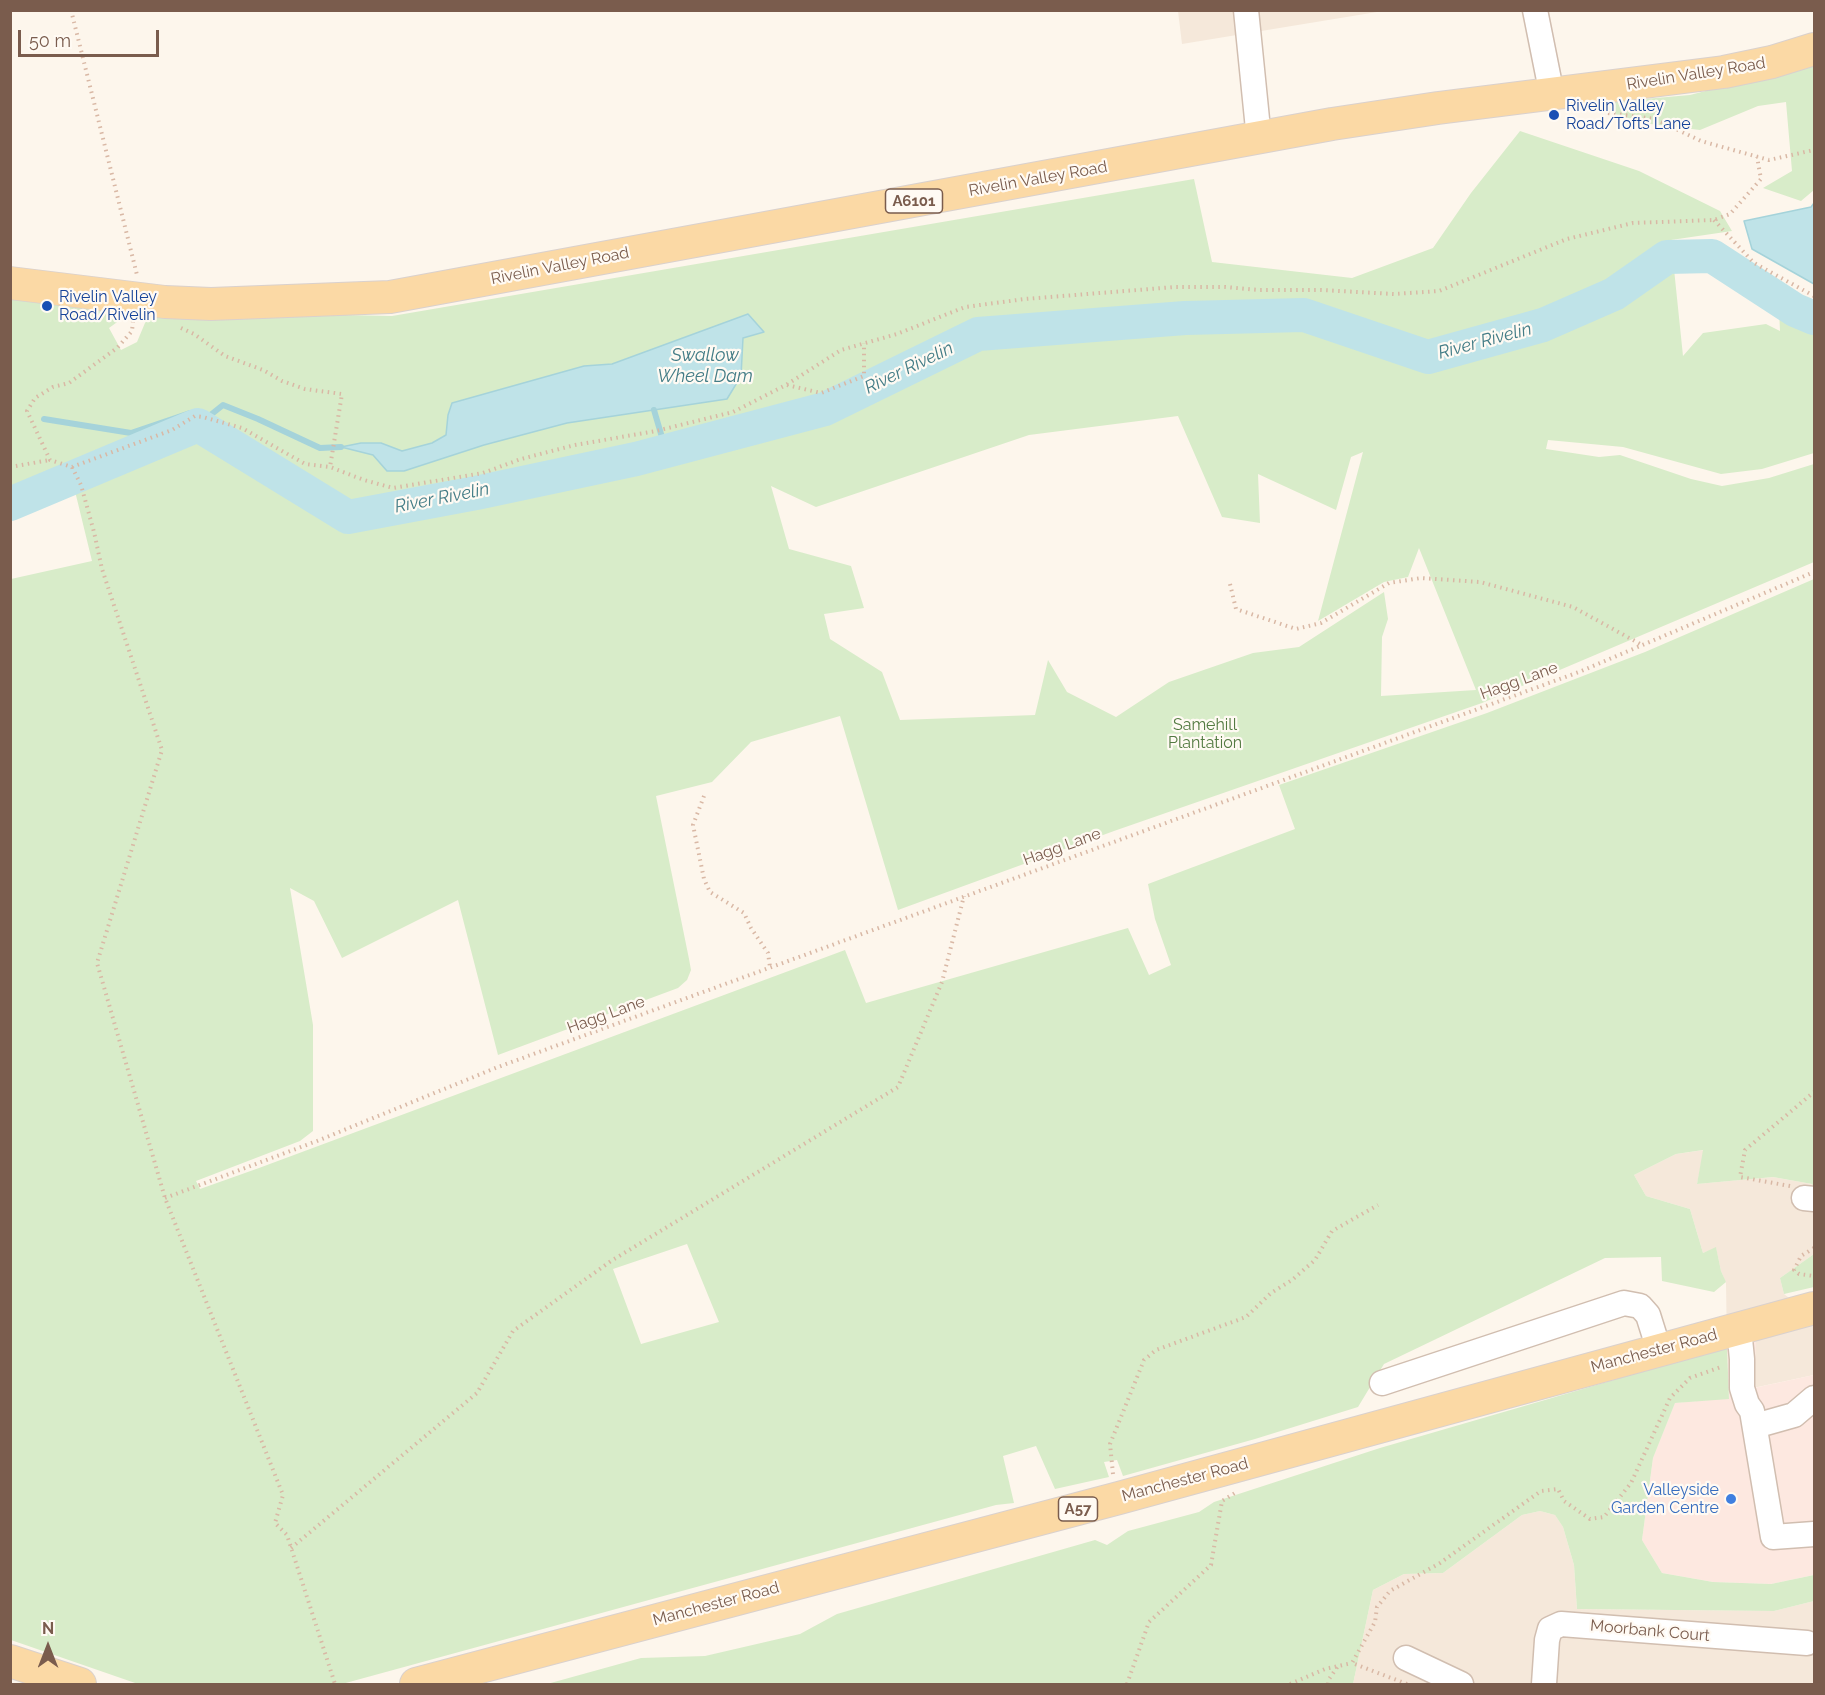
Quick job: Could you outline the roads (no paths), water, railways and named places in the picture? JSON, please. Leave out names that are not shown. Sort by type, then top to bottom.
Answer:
[{"type":"main road","name":"Rivelin Valley Road","points":[[10,283],[136,298],[211,304],[390,297],[1332,124],[1438,108],[1724,72],[1772,62],[1815,49]]},
{"type":"main road","name":"Manchester Road","points":[[416,1684],[1119,1498],[1659,1350],[1740,1344],[1815,1308]]},
{"type":"main road","points":[[10,1661],[80,1684]]},
{"type":"street","points":[[1246,10],[1259,139]]},
{"type":"street","points":[[1535,10],[1552,95]]},
{"type":"street","points":[[1382,1383],[1624,1303],[1640,1306],[1648,1315],[1659,1350]]},
{"type":"street","points":[[1740,1344],[1742,1388],[1755,1426],[1773,1537],[1815,1534]]},
{"type":"street","points":[[1755,1426],[1794,1415],[1815,1398]]},
{"type":"street","name":"Moorbank Court","points":[[1544,1684],[1550,1629],[1561,1624],[1807,1643]]},
{"type":"street","points":[[1406,1658],[1461,1684]]},
{"type":"water","points":[[1814,203],[1814,284],[1752,249],[1744,221],[1811,207]]},
{"type":"water","name":"Swallow Wheel Dam","points":[[748,314],[764,332],[743,338],[741,376],[727,399],[567,423],[484,445],[404,471],[387,471],[373,455],[341,447],[361,443],[381,443],[402,451],[432,443],[446,435],[452,403],[584,366],[612,364]]},
{"type":"waterway","name":"River Rivelin","points":[[10,504],[198,425],[348,517],[636,459],[825,409],[978,334],[1185,318],[1304,315],[1428,357],[1543,325],[1614,294],[1667,257],[1712,256],[1795,310],[1814,318]]},
{"type":"waterway","name":"River Rivelin","points":[[44,419],[131,433],[190,413],[198,425],[223,405],[320,448],[341,447]]},
{"type":"waterway","points":[[654,410],[666,451]]},
{"type":"place","name":"Rivelin Valley Road/Tofts Lane","points":[[1554,115]]},
{"type":"place","name":"Rivelin Valley Road/Rivelin","points":[[47,306]]},
{"type":"place","name":"Valleyside Garden Centre","points":[[1731,1499]]},
{"type":"park label","name":"Samehill Plantation","points":[[1205,734]]}]
